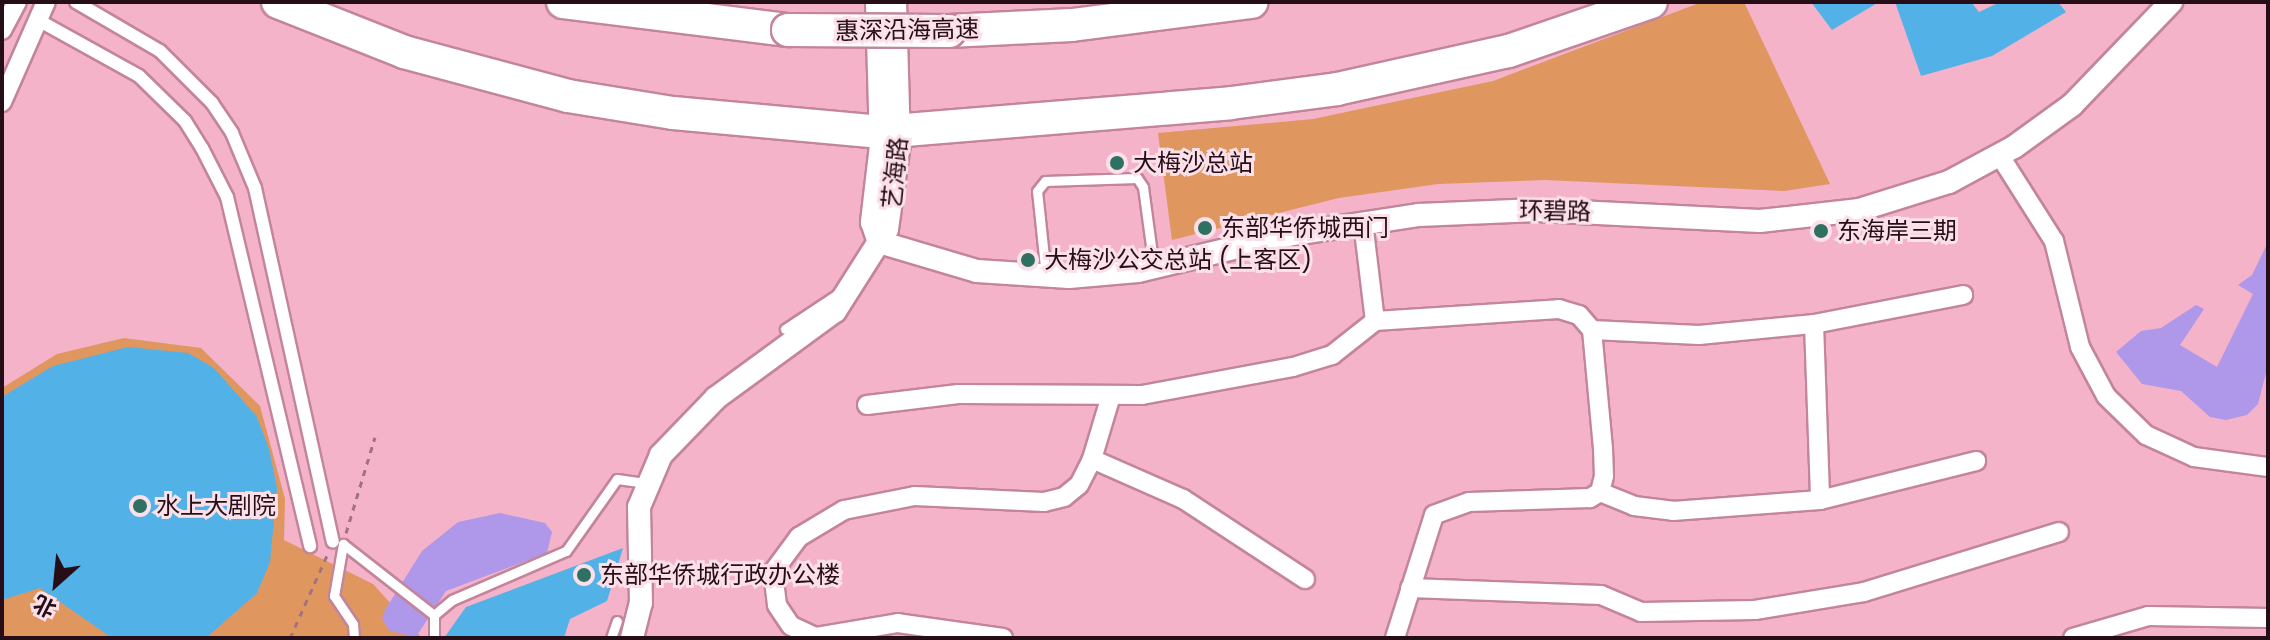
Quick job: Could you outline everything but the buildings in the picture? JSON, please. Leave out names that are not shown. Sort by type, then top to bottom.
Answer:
[{"type":"highway","points":[[278,2],[404,52],[568,96],[673,113],[890,132],[1337,89],[1523,48],[1651,2]]},
{"type":"highway","name":"惠深沿海高速","points":[[563,2],[788,30],[949,31],[1072,25],[1252,2]]},
{"type":"street","points":[[2,30],[17,2]]},
{"type":"street","points":[[2,102],[46,2]]},
{"type":"street","points":[[76,2],[160,51],[212,103],[232,133],[255,188],[338,543]]},
{"type":"street","name":"艺海路","points":[[877,2],[890,132]]},
{"type":"street","name":"艺海路","points":[[879,242],[872,222],[890,132],[895,2]]},
{"type":"street","name":"环碧路","points":[[879,242],[953,266],[1046,278],[1154,268],[1363,222],[1525,210],[1743,221],[1811,218],[1912,197],[2000,156],[2072,105],[2171,2]]},
{"type":"street","points":[[38,20],[139,76],[185,121],[202,148],[227,197],[310,546]]},
{"type":"street","points":[[2000,156],[2054,241],[2080,347],[2106,396],[2146,435],[2194,457],[2268,467]]},
{"type":"street","points":[[1363,222],[1375,321]]},
{"type":"street","points":[[624,630],[640,612],[639,507],[645,483],[670,443],[699,413],[815,329],[851,289],[879,242]]},
{"type":"street","points":[[1592,330],[1699,335],[1814,324],[1963,295]]},
{"type":"street","points":[[867,405],[958,394],[1110,399],[1293,367],[1332,355],[1375,321],[1559,309],[1579,315],[1592,330],[1604,476],[1600,492],[1590,498],[1447,506],[1426,529],[1395,638]]},
{"type":"street","points":[[1814,324],[1820,500]]},
{"type":"street","points":[[1003,638],[898,623],[815,637],[791,626],[772,587],[773,572],[799,537],[844,510],[915,496],[1044,502],[1064,497],[1079,485],[1092,459],[1110,399]]},
{"type":"street","points":[[1092,459],[1183,499],[1305,579]]},
{"type":"street","points":[[1600,492],[1634,506],[1673,511],[1820,500],[1976,461]]},
{"type":"street","points":[[1410,588],[1601,595],[1641,612],[1755,610],[1864,592],[2059,532]]},
{"type":"street","points":[[2073,638],[2148,616],[2268,618]]},
{"type":"lane","points":[[1046,278],[1037,191],[1045,181],[1137,178],[1143,187],[1154,268]]},
{"type":"lane","points":[[785,329],[832,294],[851,289]]},
{"type":"lane","points":[[434,615],[452,600],[566,551],[617,479],[645,483]]},
{"type":"lane","points":[[338,543],[434,615]]},
{"type":"lane","points":[[338,543],[334,596],[353,624],[354,638]]},
{"type":"lane","points":[[434,615],[434,638]]},
{"type":"lane","points":[[611,638],[624,630]]},
{"type":"path","points":[[290,638],[338,543],[375,437]]},
{"type":"shaded area","points":[[1702,2],[1744,2],[1830,184],[1784,191],[1545,180],[1438,184],[1339,198],[1172,240],[1158,133],[1313,119],[1493,81]]},
{"type":"shaded area","points":[[2268,242],[2268,365],[2258,404],[2247,415],[2226,420],[2210,417],[2181,391],[2142,384],[2116,352],[2141,331],[2161,328],[2196,305],[2204,309],[2180,345],[2217,367],[2253,294],[2238,285],[2252,275]]},
{"type":"shaded area","name":"水上大剧院","points":[[124,338],[201,348],[260,406],[285,499],[284,540],[373,584],[422,638],[2,638],[2,388],[57,354]]},
{"type":"shaded area","points":[[500,513],[545,523],[552,532],[547,553],[446,591],[416,637],[390,631],[382,619],[385,610],[422,551],[458,522]]},
{"type":"place","name":"大梅沙总站","points":[[1117,163]]},
{"type":"place","name":"东部华侨城西门","points":[[1205,228]]},
{"type":"place","name":"东海岸三期","points":[[1821,231]]},
{"type":"place","name":"大梅沙公交总站 (上客区)","points":[[1028,260]]},
{"type":"place","name":"水上大剧院","points":[[140,506]]},
{"type":"place","name":"东部华侨城行政办公楼","points":[[584,575]]}]
